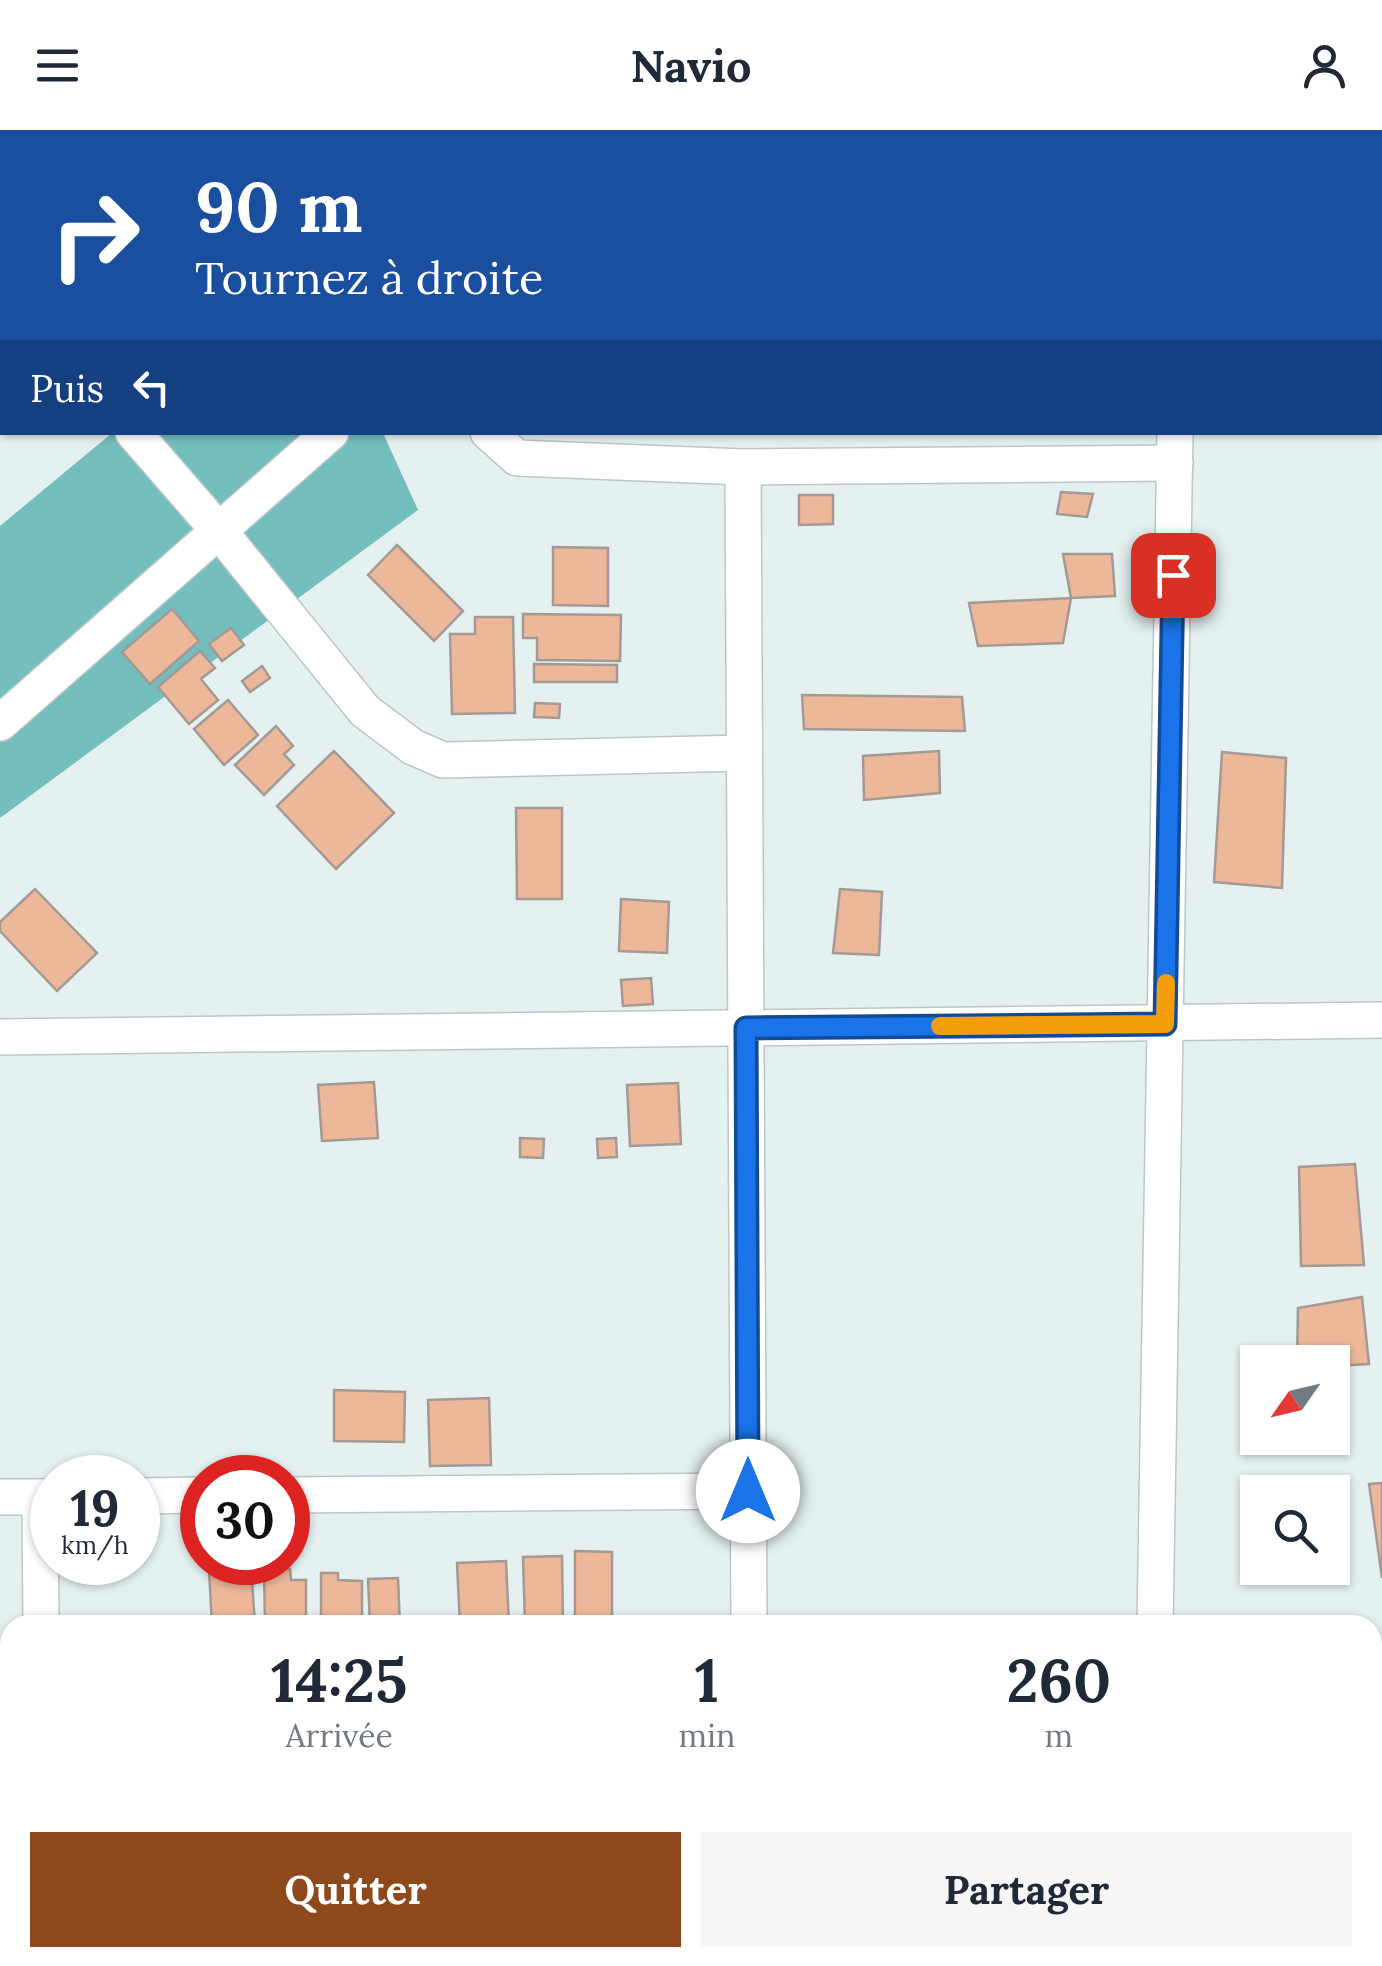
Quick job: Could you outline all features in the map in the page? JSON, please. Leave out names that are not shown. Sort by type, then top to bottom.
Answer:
[{"type":"street","points":[[136,435],[365,711],[413,747],[443,760],[744,753]]},
{"type":"street","points":[[0,723],[328,435]]},
{"type":"street","points":[[491,435],[517,458],[743,467],[1175,448],[1155,1615]]},
{"type":"street","points":[[743,467],[749,1615]]},
{"type":"street","points":[[0,1037],[1382,1020]]},
{"type":"street","points":[[310,1495],[748,1491]]},
{"type":"street","points":[[0,1497],[30,1497]]},
{"type":"street","points":[[41,1615],[43,1585]]},
{"type":"shaded area","points":[[110,435],[384,435],[418,510],[0,818],[0,526]]},
{"type":"building","points":[[1061,492],[1093,494],[1087,517],[1057,514]]},
{"type":"building","points":[[799,495],[833,495],[833,524],[799,525]]},
{"type":"building","points":[[397,545],[463,611],[434,641],[368,575]]},
{"type":"building","points":[[553,547],[608,548],[608,606],[553,605]]},
{"type":"building","points":[[1063,554],[1112,554],[1115,596],[1071,598]]},
{"type":"building","points":[[1071,598],[1063,643],[978,646],[969,603]]},
{"type":"building","points":[[172,609],[199,641],[150,684],[122,652]]},
{"type":"building","points":[[523,614],[621,615],[620,661],[537,660],[537,638],[523,638]]},
{"type":"building","points":[[475,617],[513,617],[515,713],[452,714],[450,634],[475,634]]},
{"type":"building","points":[[231,628],[244,645],[222,661],[209,644]]},
{"type":"building","points":[[200,651],[215,668],[201,679],[218,700],[189,724],[158,687]]},
{"type":"building","points":[[534,664],[617,665],[617,682],[534,682]]},
{"type":"building","points":[[262,666],[270,678],[250,692],[242,681]]},
{"type":"building","points":[[802,695],[962,697],[965,731],[804,729]]},
{"type":"building","points":[[228,700],[258,735],[224,765],[194,729]]},
{"type":"building","points":[[535,703],[560,704],[559,718],[534,717]]},
{"type":"building","points":[[276,726],[293,746],[284,754],[294,765],[264,795],[235,765]]},
{"type":"building","points":[[334,751],[394,813],[336,869],[277,806]]},
{"type":"building","points":[[939,751],[940,793],[864,800],[863,756]]},
{"type":"building","points":[[1222,752],[1286,758],[1282,888],[1214,882]]},
{"type":"building","points":[[516,808],[562,808],[562,899],[517,899]]},
{"type":"building","points":[[35,889],[97,953],[57,991],[0,931],[0,922]]},
{"type":"building","points":[[840,889],[882,892],[879,955],[833,953]]},
{"type":"building","points":[[621,899],[669,902],[667,953],[619,951]]},
{"type":"building","points":[[651,978],[653,1004],[623,1006],[621,980]]},
{"type":"building","points":[[374,1082],[378,1138],[322,1141],[318,1085]]},
{"type":"building","points":[[678,1083],[681,1144],[630,1146],[627,1085]]},
{"type":"building","points":[[520,1138],[544,1139],[543,1158],[520,1157]]},
{"type":"building","points":[[616,1138],[617,1157],[598,1158],[597,1139]]},
{"type":"building","points":[[1355,1164],[1364,1265],[1301,1266],[1299,1167]]},
{"type":"building","points":[[1362,1297],[1369,1364],[1350,1365],[1350,1345],[1297,1345],[1298,1308]]},
{"type":"building","points":[[334,1390],[405,1392],[404,1442],[334,1441]]},
{"type":"building","points":[[489,1398],[491,1465],[430,1466],[428,1400]]},
{"type":"building","points":[[1382,1483],[1382,1578],[1369,1484]]},
{"type":"building","points":[[575,1551],[612,1552],[612,1615],[575,1615]]},
{"type":"building","points":[[562,1556],[563,1615],[525,1615],[523,1557]]},
{"type":"building","points":[[506,1561],[509,1615],[460,1615],[457,1563]]},
{"type":"building","points":[[321,1573],[338,1573],[338,1580],[362,1581],[362,1615],[321,1615]]},
{"type":"building","points":[[398,1578],[400,1615],[370,1615],[368,1579]]},
{"type":"building","points":[[210,1585],[252,1585],[254,1615],[211,1615]]},
{"type":"building","points":[[264,1585],[306,1585],[306,1615],[265,1615]]},
{"type":"slow traffic","points":[[940,1026],[1165,1024],[1166,983]]},
{"type":"route","points":[[748,1491],[746,1028],[1165,1024],[1173,575]]}]
